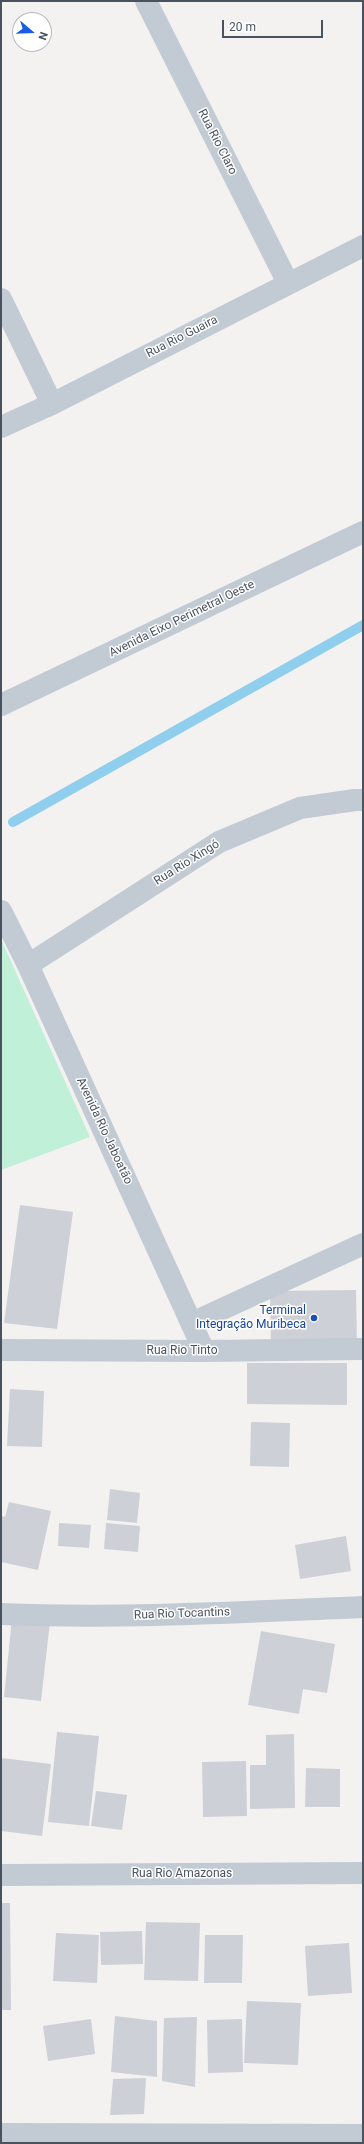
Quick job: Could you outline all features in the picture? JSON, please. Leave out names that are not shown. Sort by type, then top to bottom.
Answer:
[{"type":"street","name":"Rua Rio Claro","points":[[146,1],[288,283]]},
{"type":"street","name":"Rua Rio Guaira","points":[[1,427],[52,404],[363,246]]},
{"type":"street","points":[[1,299],[52,404]]},
{"type":"street","name":"Avenida Eixo Perimetral Oeste","points":[[1,705],[363,532]]},
{"type":"street","name":"Rua Rio Xingó","points":[[28,965],[219,842],[300,808],[363,800]]},
{"type":"street","name":"Avenida Rio Jaboatão","points":[[1,911],[28,965],[204,1351]]},
{"type":"street","points":[[192,1323],[363,1244]]},
{"type":"street","name":"Rua Rio Tinto","points":[[1,1350],[204,1351],[363,1349]]},
{"type":"street","name":"Rua Rio Tocantins","points":[[1,1614],[67,1617],[186,1615],[363,1607]]},
{"type":"street","name":"Rua Rio Amazonas","points":[[1,1875],[363,1872]]},
{"type":"street","points":[[1,2134],[86,2139],[349,2138]]},
{"type":"green space","points":[[1,939],[90,1137],[1,1170]]},
{"type":"building","points":[[20,1205],[73,1212],[57,1329],[4,1323]]},
{"type":"building","name":"Terminal Integração Muribeca","points":[[356,1290],[357,1345],[271,1347],[270,1291]]},
{"type":"building","points":[[247,1363],[347,1363],[347,1405],[247,1404]]},
{"type":"building","points":[[10,1389],[44,1391],[42,1447],[7,1446]]},
{"type":"building","points":[[251,1422],[290,1423],[289,1467],[250,1466]]},
{"type":"building","points":[[110,1489],[140,1493],[137,1523],[107,1520]]},
{"type":"building","points":[[9,1502],[51,1511],[38,1570],[1,1562],[1,1516],[5,1517]]},
{"type":"building","points":[[59,1523],[91,1525],[89,1548],[58,1546]]},
{"type":"building","points":[[106,1523],[140,1526],[138,1552],[104,1549]]},
{"type":"building","points":[[346,1536],[351,1571],[300,1579],[295,1545]]},
{"type":"building","points":[[12,1618],[50,1622],[41,1701],[4,1697]]},
{"type":"building","points":[[261,1631],[335,1644],[327,1693],[303,1689],[299,1714],[248,1705]]},
{"type":"building","points":[[57,1732],[99,1736],[89,1826],[48,1822]]},
{"type":"building","points":[[294,1734],[295,1808],[250,1809],[250,1765],[266,1765],[266,1735]]},
{"type":"building","points":[[2,1758],[51,1764],[42,1836],[1,1831]]},
{"type":"building","points":[[246,1761],[247,1816],[203,1817],[202,1762]]},
{"type":"building","points":[[306,1768],[340,1769],[340,1807],[305,1807]]},
{"type":"building","points":[[96,1791],[127,1795],[122,1830],[91,1826]]},
{"type":"building","points":[[1,1903],[10,1903],[11,2010],[1,2010]]},
{"type":"building","points":[[146,1922],[200,1923],[198,1981],[144,1980]]},
{"type":"building","points":[[142,1931],[143,1964],[101,1965],[100,1932]]},
{"type":"building","points":[[56,1933],[99,1935],[97,1983],[53,1981]]},
{"type":"building","points":[[205,1935],[243,1935],[242,1983],[204,1983]]},
{"type":"building","points":[[349,1943],[352,1993],[308,1996],[305,1946]]},
{"type":"building","points":[[247,2001],[301,2003],[298,2065],[244,2063]]},
{"type":"building","points":[[115,2016],[157,2021],[157,2077],[111,2072]]},
{"type":"building","points":[[197,2017],[195,2087],[162,2081],[164,2018]]},
{"type":"building","points":[[91,2019],[95,2054],[48,2061],[43,2026]]},
{"type":"building","points":[[242,2019],[243,2072],[208,2073],[207,2020]]},
{"type":"building","points":[[146,2078],[144,2114],[110,2115],[113,2079]]},
{"type":"waterway","points":[[13,822],[363,625]]},
{"type":"place","name":"Terminal Integração Muribeca","points":[[314,1318]]}]
